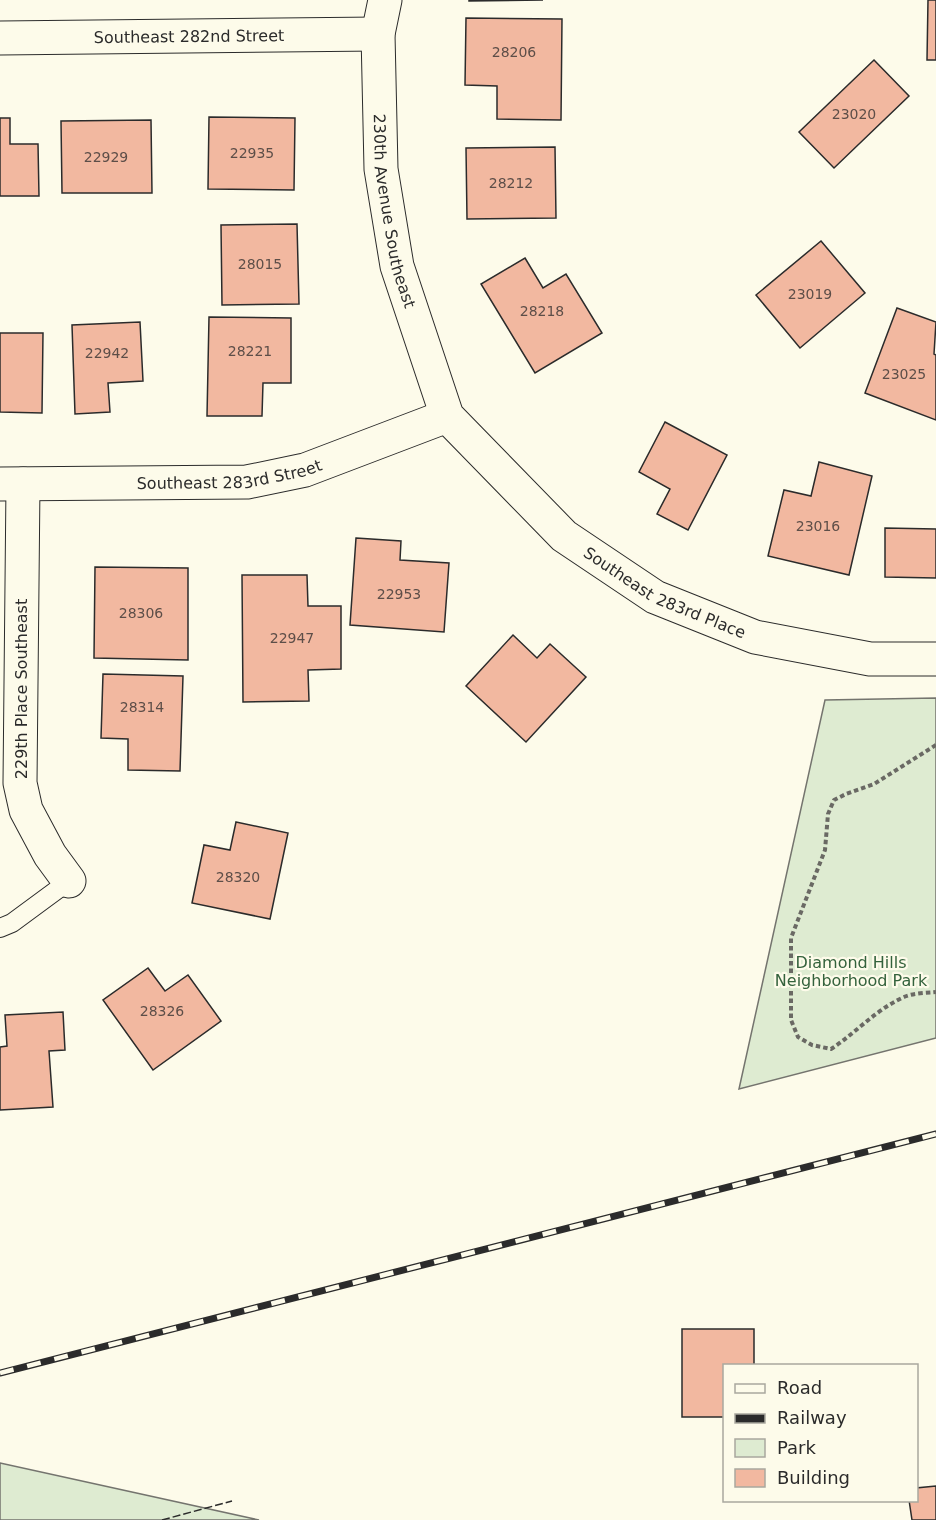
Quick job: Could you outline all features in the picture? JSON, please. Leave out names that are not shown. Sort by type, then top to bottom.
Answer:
[{"type":"street","name":"230th Avenue Southeast","points":[[385,0],[378,34],[381,169],[397,266],[447,416]]},
{"type":"street","name":"Southeast 282nd Street","points":[[0,38],[378,34]]},
{"type":"street","name":"Southeast 283rd Street","points":[[12,484],[247,482],[305,470],[447,416]]},
{"type":"street","name":"Southeast 283rd Place","points":[[447,416],[564,536],[655,597],[755,637],[870,659],[936,659]]},
{"type":"street","name":"229th Place Southeast","points":[[12,484],[20,783],[26,810],[50,855],[69,881]]},
{"type":"lane","points":[[0,928],[12,923],[69,881]]},
{"type":"path","points":[[936,745],[874,784],[834,800],[828,814],[825,850],[791,938],[791,1020],[798,1037],[812,1045],[831,1049],[844,1041],[877,1011],[906,996],[936,992]]},
{"type":"green space","name":"Diamond Hills Neighborhood Park","points":[[936,698],[936,1038],[739,1089],[825,700]]},
{"type":"green space","points":[[0,1463],[259,1520],[0,1520]]},
{"type":"building","points":[[469,0],[543,0],[469,1]]},
{"type":"building","points":[[928,0],[936,0],[936,60],[927,60]]},
{"type":"building","points":[[466,18],[562,19],[561,120],[497,119],[497,86],[465,85]]},
{"type":"building","points":[[874,60],[909,96],[834,168],[799,132]]},
{"type":"building","points":[[209,117],[295,118],[294,190],[208,189]]},
{"type":"building","points":[[0,118],[10,118],[10,144],[38,144],[39,196],[0,196]]},
{"type":"building","points":[[151,120],[152,193],[62,193],[61,121]]},
{"type":"building","points":[[555,147],[556,218],[467,219],[466,148]]},
{"type":"building","points":[[297,224],[299,304],[222,305],[221,225]]},
{"type":"building","points":[[821,241],[865,293],[800,348],[756,295]]},
{"type":"building","points":[[525,258],[543,288],[566,274],[602,333],[535,373],[481,284]]},
{"type":"building","points":[[897,308],[936,322],[934,354],[936,355],[936,420],[865,393]]},
{"type":"building","points":[[209,317],[291,318],[291,383],[263,383],[262,416],[207,416]]},
{"type":"building","points":[[140,322],[143,381],[108,383],[110,412],[75,414],[72,325]]},
{"type":"building","points":[[0,333],[43,333],[42,413],[0,412]]},
{"type":"building","points":[[665,422],[727,455],[688,530],[657,514],[670,489],[639,472]]},
{"type":"building","points":[[819,462],[872,476],[849,575],[768,556],[784,490],[811,496]]},
{"type":"building","points":[[885,528],[936,529],[936,578],[885,577]]},
{"type":"building","points":[[356,538],[401,541],[400,560],[449,563],[444,632],[350,625]]},
{"type":"building","points":[[95,567],[188,568],[188,660],[94,658]]},
{"type":"building","points":[[242,575],[307,575],[308,606],[341,606],[341,669],[308,670],[309,701],[243,702]]},
{"type":"building","points":[[513,635],[537,658],[550,644],[586,677],[526,742],[466,686]]},
{"type":"building","points":[[103,674],[183,676],[180,771],[128,770],[128,739],[101,738]]},
{"type":"building","points":[[236,822],[288,833],[270,919],[192,903],[204,845],[230,850]]},
{"type":"building","points":[[148,968],[165,991],[188,975],[221,1021],[153,1070],[103,1000]]},
{"type":"building","points":[[63,1012],[65,1050],[49,1051],[53,1107],[0,1110],[0,1047],[7,1046],[5,1015]]},
{"type":"building","points":[[682,1329],[754,1329],[754,1364],[723,1364],[723,1417],[682,1417]]},
{"type":"building","points":[[936,1486],[936,1520],[912,1520],[909,1502],[918,1502],[918,1488]]},
{"type":"railway","points":[[0,1373],[936,1134]]},
{"type":"fence","points":[[162,1520],[232,1501]]}]
